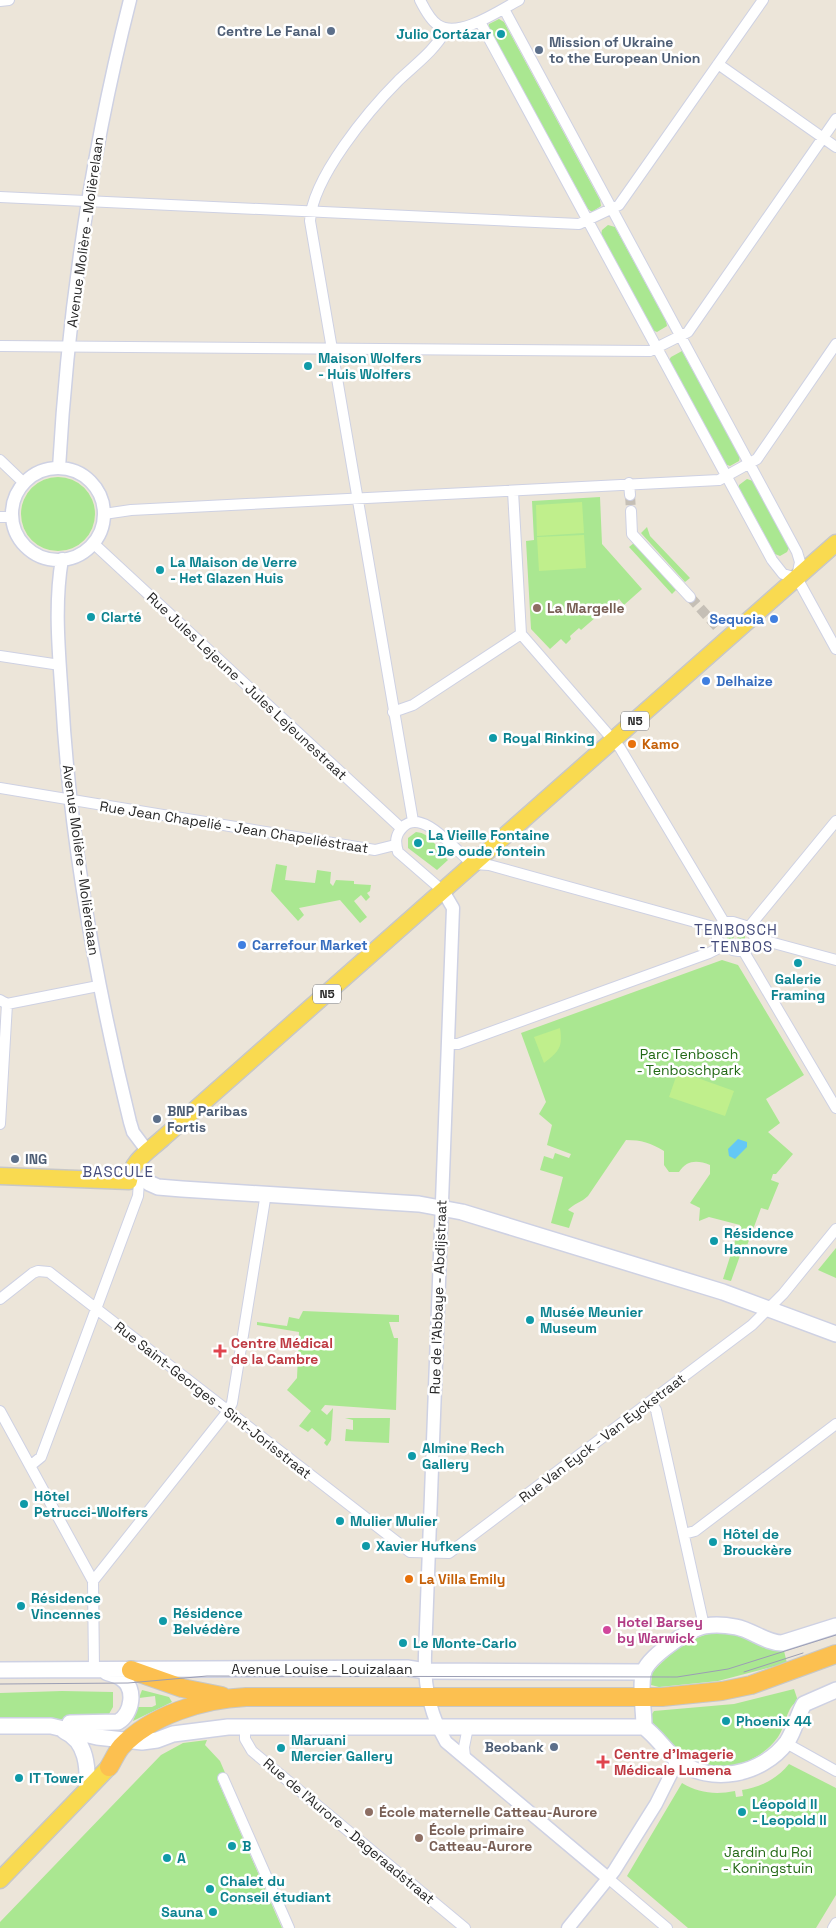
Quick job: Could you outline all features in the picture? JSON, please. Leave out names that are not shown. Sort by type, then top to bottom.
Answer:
[{"type":"highway","name":"Avenue Louise - Louizalaan","points":[[643,1702],[751,1685],[836,1654]]},
{"type":"highway","name":"Avenue Louise - Louizalaan","points":[[109,1767],[149,1726],[200,1704],[232,1698],[692,1704],[769,1692],[836,1666]]},
{"type":"highway","points":[[131,1670],[182,1688],[232,1698]]},
{"type":"highway","name":"Avenue Louise - Louizalaan","points":[[135,1741],[183,1720],[220,1709],[430,1701]]},
{"type":"main road","name":"N5","points":[[139,1182],[135,1164],[148,1152],[614,740],[724,635],[797,578],[836,543]]},
{"type":"main road","points":[[0,1176],[139,1182],[159,1180],[182,1184],[191,1189],[419,1204],[441,1208],[562,1241],[769,1308],[836,1334]]},
{"type":"main road","points":[[836,1626],[782,1643],[774,1643],[748,1630],[734,1626],[704,1626],[686,1633],[654,1658],[644,1672],[644,1727],[677,1760],[692,1768],[708,1772],[734,1774],[759,1766],[774,1756],[793,1733],[804,1704],[836,1690]]},
{"type":"main road","name":"Avenue Louise - Louizalaan","points":[[0,1670],[407,1668],[426,1670],[644,1672]]},
{"type":"main road","points":[[51,1726],[64,1723],[118,1722],[123,1719],[131,1698],[130,1687],[121,1677],[97,1670]]},
{"type":"main road","name":"Avenue Louise - Louizalaan","points":[[0,1726],[51,1726],[135,1741],[158,1740],[173,1734],[245,1727],[644,1727]]},
{"type":"main road","points":[[51,1726],[70,1734],[78,1740],[88,1766],[87,1789]]},
{"type":"main road","points":[[0,1880],[109,1767]]},
{"type":"street","points":[[0,1],[9,0]]},
{"type":"street","name":"Avenue Molière - Molièrelaan","points":[[59,468],[78,264],[102,119],[130,0]]},
{"type":"street","points":[[420,0],[436,24],[446,30]]},
{"type":"street","points":[[413,821],[330,350],[310,212],[318,188],[350,138],[398,81],[431,53],[446,30],[480,22],[519,0]]},
{"type":"street","points":[[0,197],[580,224],[619,205],[763,0]]},
{"type":"street","points":[[504,9],[797,552],[800,562],[797,578],[836,649]]},
{"type":"street","points":[[480,22],[728,475],[774,563],[783,574],[797,578]]},
{"type":"street","points":[[718,64],[836,147]]},
{"type":"street","points":[[0,346],[650,351],[688,332],[836,118]]},
{"type":"street","points":[[104,514],[131,510],[719,480],[756,458],[836,344]]},
{"type":"street","points":[[0,460],[24,483]]},
{"type":"street","points":[[59,468],[74,471],[94,485],[101,498],[104,514],[101,529],[93,543],[79,554],[62,559],[42,557],[26,546],[6,517],[24,483],[36,473],[59,468]]},
{"type":"street","points":[[629,484],[630,496]]},
{"type":"street","points":[[513,491],[521,634],[614,740],[721,925],[717,940],[723,946],[744,952],[836,1108]]},
{"type":"street","points":[[631,511],[632,534],[690,598]]},
{"type":"street","name":"Rue Jules Lejeune - Jules Lejeunestraat","points":[[93,543],[401,828]]},
{"type":"street","name":"Avenue Molière - Molièrelaan","points":[[62,559],[58,585],[60,665],[71,800],[81,882],[98,986],[132,1129],[148,1152]]},
{"type":"street","points":[[393,712],[412,705],[521,634]]},
{"type":"street","points":[[0,656],[60,665]]},
{"type":"street","name":"Rue Jean Chapelié - Jean Chapeliéstraat","points":[[0,788],[375,850],[396,845]]},
{"type":"street","points":[[443,891],[398,852],[396,845],[397,834],[401,828],[413,821],[426,823],[473,864],[489,864],[721,925],[732,922],[749,927],[755,938],[836,960]]},
{"type":"street","points":[[749,927],[836,821]]},
{"type":"street","name":"Rue de l'Abbaye - Abdijstraat","points":[[438,1728],[430,1701],[426,1670],[453,908],[443,891]]},
{"type":"street","points":[[744,952],[750,948],[755,938]]},
{"type":"street","points":[[449,1044],[458,1044],[709,953],[723,946]]},
{"type":"street","points":[[0,1124],[4,1002],[98,986]]},
{"type":"street","points":[[30,1466],[41,1457],[138,1196],[139,1182]]},
{"type":"street","points":[[93,1581],[228,1411],[234,1397],[266,1193]]},
{"type":"street","name":"Rue Van Eyck - Van Eyckstraat","points":[[429,1553],[449,1553],[752,1325],[793,1283],[836,1229]]},
{"type":"street","name":"Rue Saint-Georges - Sint-Jorisstraat","points":[[0,1299],[32,1273],[44,1270],[54,1275],[410,1552],[429,1553]]},
{"type":"street","points":[[650,1402],[656,1410],[704,1626]]},
{"type":"street","points":[[0,1411],[93,1581],[97,1670]]},
{"type":"street","points":[[684,1534],[695,1531],[836,1424]]},
{"type":"street","name":"Rue de l'Aurore - Dageraadstraat","points":[[245,1727],[245,1739],[252,1750],[465,1928]]},
{"type":"street","points":[[465,1757],[464,1747],[468,1727]]},
{"type":"street","points":[[438,1728],[446,1742],[668,1928]]},
{"type":"street","points":[[786,1743],[794,1750],[836,1771]]},
{"type":"street","points":[[568,1928],[609,1879],[656,1804],[677,1760]]},
{"type":"street","points":[[223,1778],[289,1928]]},
{"type":"street","points":[[833,1928],[836,1924]]},
{"type":"green space","points":[[499,19],[504,22],[600,200],[601,206],[592,212],[588,209],[488,28],[489,24]]},
{"type":"green space","points":[[608,225],[615,227],[666,321],[667,326],[657,332],[652,330],[601,235],[602,230]]},
{"type":"green space","points":[[682,351],[740,456],[739,461],[730,466],[725,464],[669,360]]},
{"type":"green space","points":[[58,477],[79,483],[89,493],[95,514],[89,535],[79,545],[58,551],[37,545],[27,535],[21,514],[27,493],[37,483]]},
{"type":"green space","points":[[747,479],[753,481],[789,548],[787,552],[780,556],[775,554],[739,488],[739,485]]},
{"type":"green space","points":[[600,497],[602,544],[642,589],[624,605],[619,599],[610,605],[581,630],[579,628],[570,636],[571,639],[566,644],[561,639],[550,649],[531,629],[526,541],[534,540],[532,501]]},
{"type":"green space","points":[[582,502],[584,533],[537,536],[536,505]]},
{"type":"green space","points":[[647,527],[650,536],[690,578],[685,582],[641,533]]},
{"type":"green space","points":[[584,535],[586,568],[539,571],[537,537]]},
{"type":"green space","points":[[634,543],[676,590],[672,594],[629,547]]},
{"type":"green space","points":[[416,832],[422,833],[431,839],[448,860],[437,870],[408,848],[408,838]]},
{"type":"green space","points":[[276,864],[287,866],[285,880],[315,883],[317,870],[331,872],[330,883],[333,886],[336,880],[354,881],[354,884],[371,885],[370,891],[367,893],[370,897],[366,901],[361,895],[354,901],[367,917],[360,923],[340,900],[299,908],[304,915],[298,921],[271,891]]},
{"type":"green space","points":[[730,930],[745,934],[745,942],[736,943],[738,936],[734,935],[733,942],[728,940],[725,934]]},
{"type":"green space","name":"Parc Tenbosch - Tenboschpark","points":[[722,960],[738,965],[804,1075],[766,1099],[780,1123],[768,1132],[793,1154],[776,1174],[773,1174],[771,1180],[779,1183],[768,1210],[761,1208],[745,1251],[742,1250],[731,1281],[723,1279],[740,1225],[709,1217],[699,1221],[700,1208],[690,1203],[710,1174],[710,1165],[693,1162],[685,1165],[679,1172],[669,1172],[664,1165],[664,1151],[646,1142],[626,1140],[588,1196],[568,1210],[574,1213],[569,1228],[551,1223],[563,1177],[540,1170],[544,1156],[553,1159],[555,1153],[569,1158],[571,1154],[547,1145],[552,1125],[539,1114],[546,1102],[521,1033]]},
{"type":"green space","points":[[560,1028],[561,1040],[559,1048],[544,1063],[534,1037]]},
{"type":"green space","points":[[678,1071],[734,1091],[725,1116],[669,1097]]},
{"type":"green space","points":[[836,1248],[836,1278],[818,1270]]},
{"type":"green space","points":[[303,1311],[399,1315],[399,1322],[389,1322],[394,1338],[398,1338],[396,1410],[325,1405],[321,1410],[327,1415],[333,1408],[331,1440],[327,1446],[324,1443],[326,1440],[312,1428],[308,1432],[299,1426],[311,1411],[287,1390],[297,1378],[299,1332],[257,1325],[257,1322],[287,1326],[289,1317],[299,1319]]},
{"type":"green space","points":[[345,1418],[390,1418],[389,1443],[345,1441],[346,1429],[353,1430],[353,1420]]},
{"type":"green space","points":[[720,1632],[732,1632],[783,1647],[787,1663],[718,1681],[659,1687],[651,1685],[652,1673],[674,1652],[700,1637]]},
{"type":"green space","points":[[794,1689],[798,1701],[791,1708],[778,1737],[760,1755],[737,1765],[712,1766],[700,1763],[678,1750],[651,1723],[650,1717],[654,1711],[734,1704]]},
{"type":"green space","points":[[142,1690],[169,1697],[172,1702],[133,1721],[138,1707],[152,1707],[156,1705],[155,1696],[139,1698]]},
{"type":"green space","points":[[113,1692],[113,1707],[106,1719],[0,1720],[0,1693]]},
{"type":"green space","points":[[207,1740],[205,1745],[220,1761],[226,1775],[217,1779],[282,1928],[0,1928],[0,1922],[161,1755],[183,1743]]},
{"type":"green space","name":"Jardin du Roi - Koningstuin","points":[[789,1764],[836,1788],[836,1895],[816,1928],[688,1928],[627,1876],[682,1783],[701,1791],[721,1793],[735,1791],[736,1797],[743,1796],[742,1790],[768,1782],[780,1774]]},
{"type":"water","points":[[738,1139],[747,1142],[747,1147],[735,1159],[729,1156],[728,1149]]},
{"type":"tunnel","points":[[630,495],[631,511]]},
{"type":"tunnel","points":[[690,597],[719,629]]},
{"type":"tram line","points":[[0,1684],[128,1683],[207,1676],[677,1677],[728,1669],[836,1635]]},
{"type":"tram line","points":[[744,1672],[803,1653]]},
{"type":"place","name":"Centre Le Fanal","points":[[331,31]]},
{"type":"place","name":"Julio Cortázar","points":[[501,34]]},
{"type":"place","name":"Mission of Ukraine to the European Union","points":[[539,50]]},
{"type":"place","name":"Maison Wolfers - Huis Wolfers","points":[[308,366]]},
{"type":"place","name":"La Maison de Verre - Het Glazen Huis","points":[[160,570]]},
{"type":"place","name":"La Margelle","points":[[537,608]]},
{"type":"place","name":"Clarté","points":[[91,617]]},
{"type":"place","name":"Sequoia","points":[[774,619]]},
{"type":"place","name":"Delhaize","points":[[706,681]]},
{"type":"place","name":"Royal Rinking","points":[[493,738]]},
{"type":"place","name":"Kamo","points":[[632,744]]},
{"type":"place","name":"La Vieille Fontaine - De oude fontein","points":[[418,843]]},
{"type":"place","name":"Carrefour Market","points":[[242,945]]},
{"type":"place","name":"Galerie Framing","points":[[798,963]]},
{"type":"place","name":"BNP Paribas Fortis","points":[[157,1119]]},
{"type":"place","name":"ING","points":[[15,1159]]},
{"type":"place","name":"Résidence Hannovre","points":[[714,1241]]},
{"type":"place","name":"Musée Meunier Museum","points":[[530,1320]]},
{"type":"place","name":"Centre Médical de la Cambre","points":[[220,1351]]},
{"type":"place","name":"Almine Rech Gallery","points":[[412,1456]]},
{"type":"place","name":"Hôtel Petrucci-Wolfers","points":[[24,1504]]},
{"type":"place","name":"Mulier Mulier","points":[[340,1521]]},
{"type":"place","name":"Hôtel de Brouckère","points":[[713,1542]]},
{"type":"place","name":"Xavier Hufkens","points":[[366,1546]]},
{"type":"place","name":"La Villa Emily","points":[[409,1579]]},
{"type":"place","name":"Résidence Vincennes","points":[[21,1606]]},
{"type":"place","name":"Résidence Belvédère","points":[[163,1621]]},
{"type":"place","name":"Hotel Barsey by Warwick","points":[[607,1630]]},
{"type":"place","name":"Le Monte-Carlo","points":[[403,1643]]},
{"type":"place","name":"Phoenix 44","points":[[726,1721]]},
{"type":"place","name":"Beobank","points":[[554,1747]]},
{"type":"place","name":"Maruani Mercier Gallery","points":[[281,1748]]},
{"type":"place","name":"Centre d'Imagerie Médicale Lumena","points":[[603,1762]]},
{"type":"place","name":"IT Tower","points":[[19,1778]]},
{"type":"place","name":"École maternelle Catteau-Aurore","points":[[369,1812]]},
{"type":"place","name":"Léopold II - Leopold II","points":[[742,1812]]},
{"type":"place","name":"École primaire Catteau-Aurore","points":[[419,1838]]},
{"type":"place","name":"B","points":[[232,1846]]},
{"type":"place","name":"A","points":[[167,1858]]},
{"type":"place","name":"Chalet du Conseil étudiant","points":[[210,1889]]},
{"type":"place","name":"Sauna","points":[[213,1912]]},
{"type":"district","name":"TENBOSCH - TENBOS","points":[[736,938]]},
{"type":"district","name":"BASCULE","points":[[118,1171]]}]
